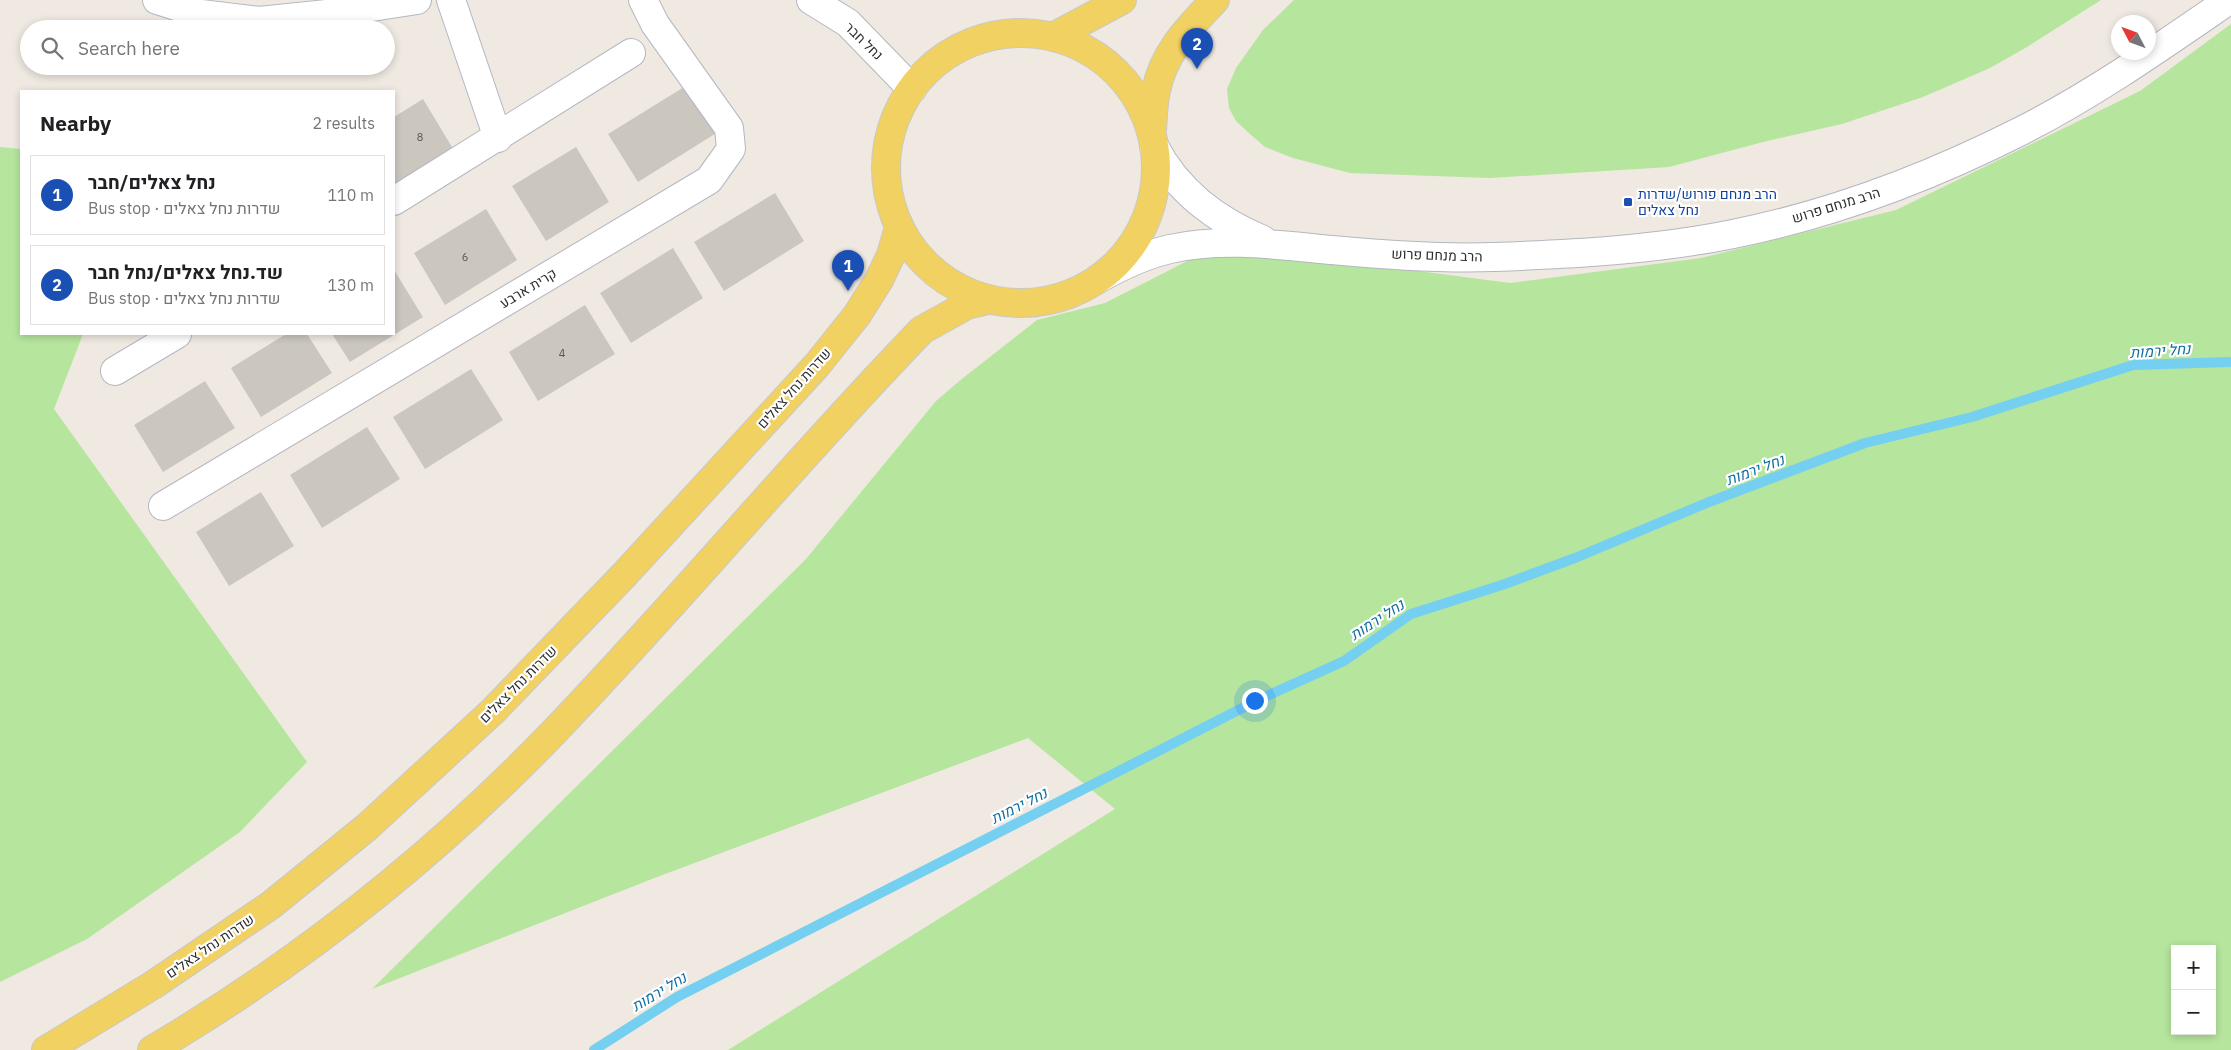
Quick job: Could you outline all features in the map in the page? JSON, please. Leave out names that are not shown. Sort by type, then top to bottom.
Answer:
[{"type":"main road","points":[[1053,37],[1122,0]]},
{"type":"main road","points":[[1153,140],[1137,99],[1110,66],[1092,54],[1053,37],[1013,34],[994,36],[975,42],[940,60],[912,89],[895,119],[886,154],[887,189],[899,227],[920,260],[935,274],[969,294],[988,300],[1026,304],[1064,296],[1098,279],[1126,253],[1145,220],[1155,184],[1153,140],[1156,91],[1163,66],[1179,39],[1215,0]]},
{"type":"main road","name":"שדרות נחל צאלים","points":[[46,1050],[153,984],[271,905],[367,827],[493,711],[625,574],[817,365],[857,315],[879,280],[891,255],[899,227]]},
{"type":"main road","points":[[152,1050],[193,1026],[312,944],[413,864],[472,811],[557,728],[922,330],[967,305],[988,300]]},
{"type":"street","points":[[158,0],[202,14],[251,20]]},
{"type":"street","points":[[269,20],[327,14],[417,0]]},
{"type":"street","points":[[451,0],[498,138]]},
{"type":"street","name":"קרית ארבע","points":[[163,506],[709,180],[731,149],[729,128],[655,24],[643,0]]},
{"type":"street","name":"נחל חבר","points":[[811,0],[848,23],[912,89]]},
{"type":"street","name":"הרב מנחם פרוש","points":[[1098,279],[1136,259],[1169,249],[1188,246],[1229,243],[1414,255],[1490,257],[1646,247],[1732,234],[1824,212],[1920,178],[2022,131],[2128,69],[2229,0]]},
{"type":"street","points":[[395,200],[498,138],[631,53]]},
{"type":"street","name":"הרב מנחם פרוש","points":[[1153,140],[1170,174],[1203,207],[1245,232],[1276,245]]},
{"type":"street","points":[[115,371],[175,335]]},
{"type":"green space","points":[[1294,0],[2101,0],[1990,68],[1923,97],[1842,124],[1767,141],[1669,167],[1490,178],[1350,173],[1293,158],[1265,147],[1250,134],[1236,121],[1229,108],[1227,89],[1236,68],[1263,30]]},
{"type":"green space","points":[[2231,24],[2231,1050],[728,1050],[1115,809],[1028,738],[657,877],[372,989],[806,559],[936,401],[1037,320],[1105,303],[1203,253],[1281,253],[1510,283],[1701,258],[1896,210],[2140,91]]},
{"type":"green space","points":[[0,147],[20,149],[20,335],[83,335],[54,409],[307,762],[240,832],[87,939],[0,982]]},
{"type":"building","points":[[689,84],[718,132],[638,182],[608,134]]},
{"type":"building","points":[[423,99],[458,157],[395,196],[395,116]]},
{"type":"building","points":[[576,147],[609,202],[546,241],[512,186]]},
{"type":"building","points":[[775,193],[804,241],[724,291],[694,242]]},
{"type":"building","points":[[486,209],[517,260],[445,305],[414,253]]},
{"type":"building","points":[[673,248],[703,298],[631,343],[600,293]]},
{"type":"building","points":[[395,272],[423,317],[395,334]]},
{"type":"building","points":[[585,305],[615,354],[538,401],[509,352]]},
{"type":"building","points":[[284,335],[308,335],[332,373],[261,417],[231,368]]},
{"type":"building","points":[[333,335],[394,335],[350,362]]},
{"type":"building","points":[[471,369],[503,420],[425,469],[393,417]]},
{"type":"building","points":[[205,381],[235,428],[163,472],[134,425]]},
{"type":"building","points":[[367,427],[400,479],[322,528],[290,475]]},
{"type":"building","points":[[261,492],[294,546],[229,586],[196,532]]},
{"type":"waterway","name":"נחל ירמות","points":[[594,1050],[677,997],[1258,700],[1344,661],[1411,614],[1505,584],[1575,558],[1709,502],[1865,443],[1972,417],[2133,365],[2231,362]]},
{"type":"place","name":"שד.נחל צאלים/נחל חבר","points":[[1197,69]]},
{"type":"place","name":"הרב מנחם פורוש/שדרות נחל צאלים","points":[[1628,202]]},
{"type":"place","name":"נחל צאלים/חבר","points":[[848,291]]}]
